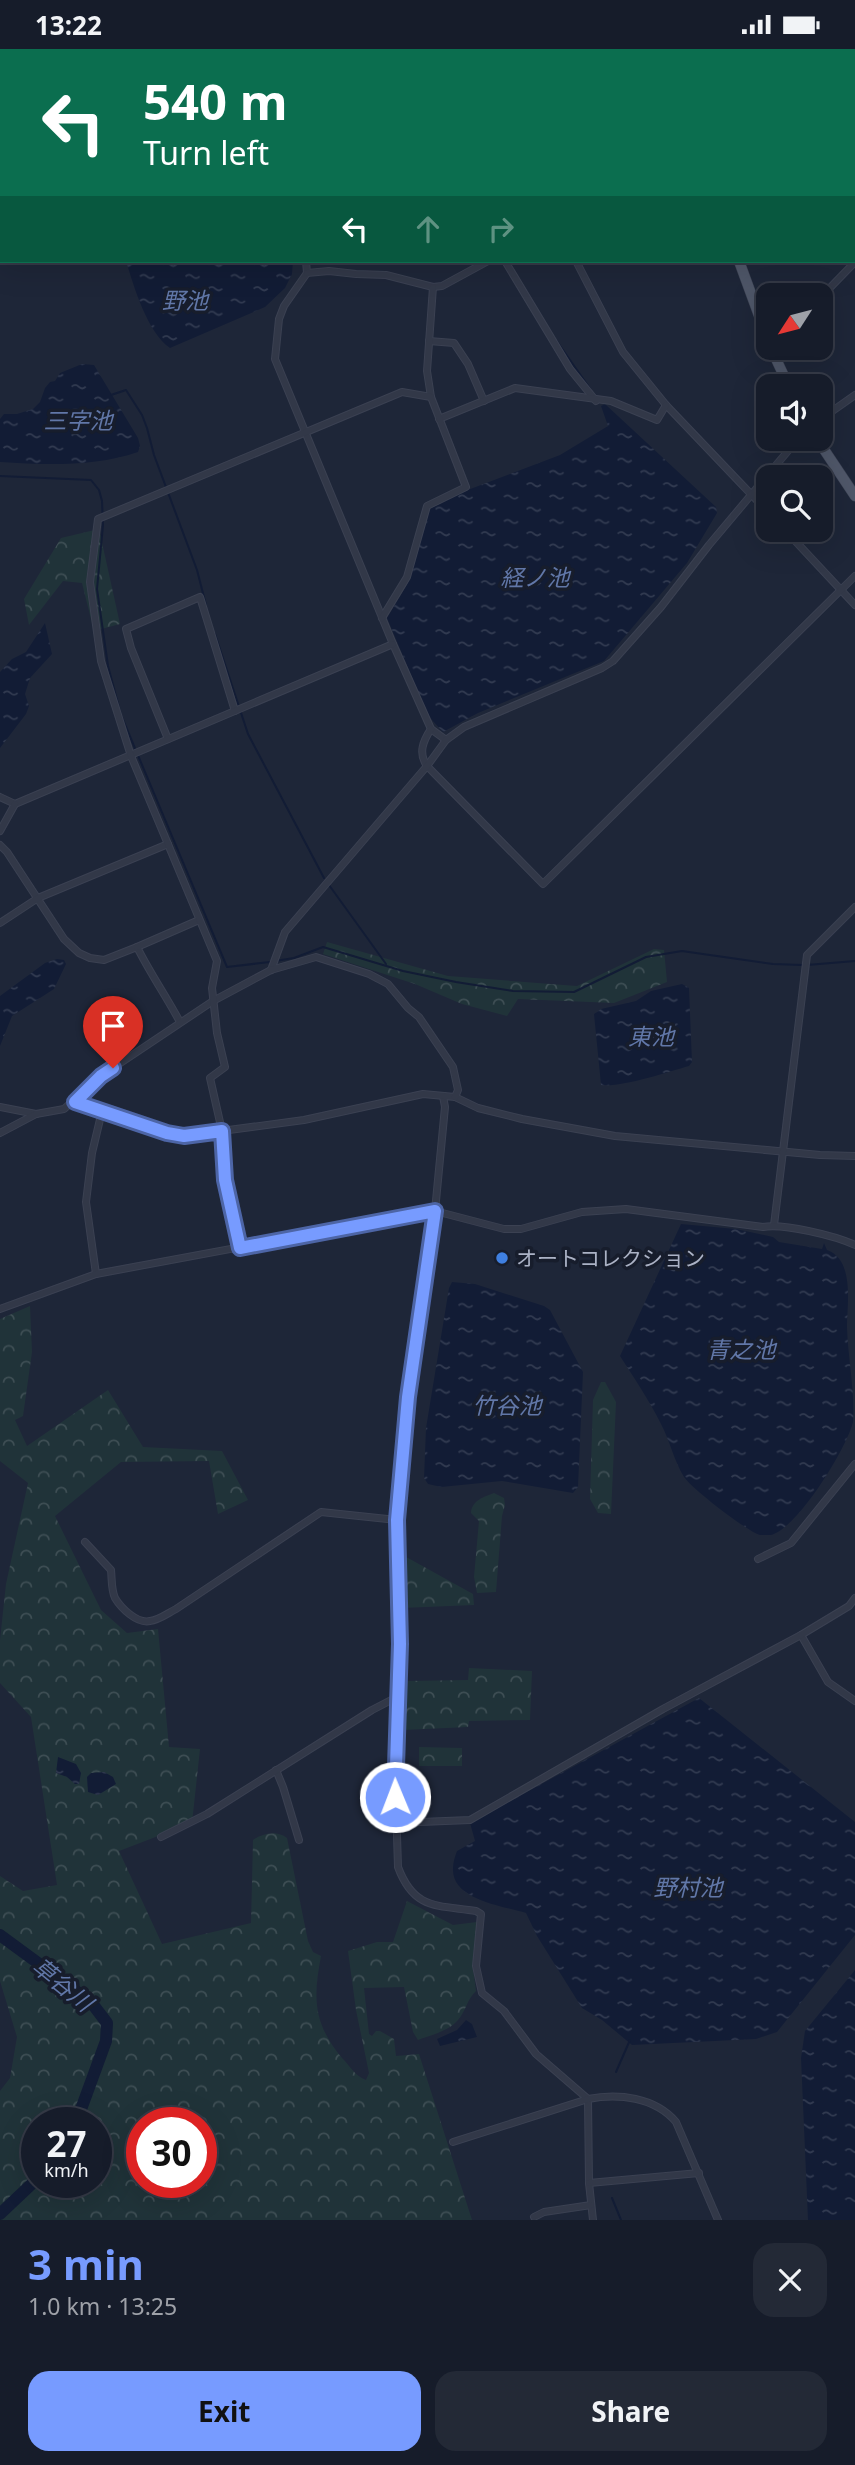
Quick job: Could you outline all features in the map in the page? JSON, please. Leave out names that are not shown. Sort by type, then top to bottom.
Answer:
[{"type":"main road","points":[[740,263],[756,307]]},
{"type":"main road","points":[[825,451],[855,496]]},
{"type":"street","points":[[306,263],[307,273],[284,306],[279,319],[275,359],[431,729],[446,740]]},
{"type":"street","points":[[307,273],[330,271],[386,275],[433,287],[442,286],[484,263]]},
{"type":"street","points":[[506,263],[569,369],[596,401]]},
{"type":"street","points":[[577,263],[623,352],[666,405],[756,500]]},
{"type":"street","points":[[833,285],[854,263]]},
{"type":"street","points":[[848,269],[855,276]]},
{"type":"street","points":[[382,618],[407,577],[427,506],[466,487],[431,397],[427,371],[433,287]]},
{"type":"street","points":[[429,341],[454,343],[468,364],[484,401]]},
{"type":"street","points":[[439,419],[515,388],[611,401],[657,421],[666,405]]},
{"type":"street","points":[[240,1248],[225,1180],[222,1131],[210,1078],[225,1067],[217,1033],[212,988],[217,961],[131,756],[101,661],[90,582],[98,519],[402,392],[431,397]]},
{"type":"street","points":[[833,411],[855,395]]},
{"type":"street","points":[[271,970],[285,932],[446,740],[464,727],[602,669],[613,661],[662,607],[709,545],[788,451]]},
{"type":"street","points":[[796,542],[855,605]]},
{"type":"street","points":[[431,729],[422,743],[426,766],[543,884],[855,576]]},
{"type":"street","points":[[168,739],[131,648],[126,629],[200,597],[235,711]]},
{"type":"street","points":[[0,831],[15,804],[393,644]]},
{"type":"street","points":[[0,797],[15,804]]},
{"type":"street","points":[[0,923],[38,898],[168,844]]},
{"type":"street","points":[[0,845],[64,939],[79,953],[90,958],[104,960],[199,920]]},
{"type":"street","points":[[774,1225],[807,955],[855,907]]},
{"type":"street","points":[[137,947],[180,1022]]},
{"type":"street","points":[[0,1133],[36,1115],[64,1109],[101,1076],[213,1001],[271,970],[316,957],[369,974],[388,984],[419,1017],[453,1067],[458,1090],[455,1097]]},
{"type":"street","points":[[75,1102],[167,1133],[184,1136],[304,1120],[423,1094],[455,1097],[478,1108],[601,1134],[783,1152],[855,1156]]},
{"type":"street","points":[[443,1096],[445,1107],[435,1211],[408,1397],[397,1520],[400,1644],[394,1771],[398,1867],[402,1878],[415,1896],[426,1904],[481,1914],[477,1966],[482,1993],[504,2011],[536,2055],[588,2099],[589,2183],[593,2220]]},
{"type":"street","points":[[0,1107],[36,1115]]},
{"type":"street","points":[[96,1274],[86,1202],[92,1153],[102,1111]]},
{"type":"street","points":[[0,1309],[96,1274],[435,1211],[504,1229],[521,1229],[582,1212],[626,1209],[763,1227],[774,1225],[838,1237],[855,1245]]},
{"type":"street","points":[[758,1559],[791,1543],[855,1464]]},
{"type":"street","points":[[85,1542],[111,1570],[116,1598],[132,1616],[142,1621],[150,1621],[176,1609],[321,1512],[397,1520]]},
{"type":"street","points":[[396,1823],[470,1820],[663,1709],[801,1635],[849,1607],[855,1598]]},
{"type":"street","points":[[801,1635],[828,1682],[855,1701]]},
{"type":"street","points":[[161,1837],[207,1814],[372,1710],[399,1696]]},
{"type":"street","points":[[276,1770],[299,1840]]},
{"type":"street","points":[[453,2142],[588,2099],[598,2097],[644,2100],[668,2113],[676,2122],[718,2220]]},
{"type":"street","points":[[589,2183],[699,2173]]},
{"type":"street","points":[[534,2217],[544,2212],[591,2205]]},
{"type":"green space","points":[[99,529],[120,624],[94,631],[82,583],[63,581],[29,625],[24,599],[61,538]]},
{"type":"green space","points":[[327,942],[448,976],[577,986],[654,949],[664,950],[667,982],[614,1003],[518,999],[507,1016],[462,1004],[415,984],[323,954]]},
{"type":"green space","points":[[30,1306],[32,1352],[23,1416],[15,1420],[27,1446],[108,1390],[143,1447],[222,1451],[248,1500],[218,1514],[209,1461],[121,1462],[55,1516],[101,1610],[127,1633],[158,1629],[169,1747],[200,1749],[192,1823],[119,1851],[162,1944],[251,1923],[253,1840],[270,1833],[287,1838],[308,1941],[313,1952],[321,1956],[316,1998],[321,2021],[332,2045],[356,2073],[366,2080],[369,2073],[356,2010],[348,1951],[377,1942],[393,1942],[407,1901],[453,1925],[477,1922],[473,1968],[476,1991],[461,2016],[450,2027],[418,2040],[413,2032],[404,1987],[364,1988],[369,2034],[372,2036],[376,2031],[380,2031],[394,2039],[396,2056],[419,2054],[472,2220],[0,2220],[0,2091],[10,2078],[17,2037],[0,1981],[0,1876],[23,1891],[57,1885],[31,1717],[0,1683],[0,1640],[6,1584],[28,1483],[0,1461],[0,1319]]},
{"type":"green space","points":[[601,1382],[605,1382],[616,1402],[611,1514],[598,1513],[590,1499],[593,1400]]},
{"type":"green space","points":[[494,1493],[504,1498],[505,1505],[496,1592],[477,1593],[474,1577],[479,1521],[471,1513],[476,1502]]},
{"type":"green space","points":[[400,1556],[473,1594],[474,1605],[401,1608]]},
{"type":"green space","points":[[469,1668],[532,1671],[530,1720],[469,1721],[468,1727],[403,1730],[406,1681],[468,1680]]},
{"type":"green space","points":[[419,1747],[462,1748],[462,1766],[419,1766]]},
{"type":"water","name":"野池","points":[[127,263],[293,263],[292,274],[285,288],[265,307],[170,348],[148,320]]},
{"type":"water","name":"三字池","points":[[82,364],[94,365],[138,438],[138,452],[87,463],[0,462],[0,419],[4,414],[17,414],[33,409],[40,402],[50,382],[55,381],[60,373]]},
{"type":"water","name":"経ノ池","points":[[605,404],[716,507],[717,513],[687,563],[604,661],[478,713],[443,732],[427,713],[387,618],[408,583],[429,509],[465,491],[560,455],[608,426],[601,406]]},
{"type":"water","points":[[45,623],[52,654],[30,678],[25,694],[29,706],[26,714],[0,748],[0,672],[12,659],[26,652]]},
{"type":"water","points":[[64,960],[66,964],[54,989],[12,1016],[0,1046],[0,996],[45,963]]},
{"type":"water","name":"東池","points":[[682,984],[689,988],[692,1062],[689,1066],[632,1082],[601,1085],[594,1014],[601,1009],[636,1001],[651,991]]},
{"type":"water","name":"青之池","points":[[681,1224],[736,1229],[773,1237],[779,1242],[822,1249],[824,1243],[827,1250],[836,1255],[842,1263],[846,1273],[853,1422],[841,1450],[820,1486],[794,1518],[771,1535],[760,1535],[744,1526],[689,1483],[677,1464],[656,1415],[620,1356]]},
{"type":"water","name":"竹谷池","points":[[452,1282],[475,1284],[550,1310],[583,1372],[578,1487],[573,1493],[502,1481],[441,1487],[428,1484],[424,1478],[426,1428]]},
{"type":"water","name":"野村池","points":[[699,1698],[855,1822],[855,1935],[777,2032],[756,2039],[632,2045],[602,2020],[582,2008],[537,1936],[526,1913],[480,1900],[460,1888],[455,1879],[454,1861],[457,1851],[475,1841],[470,1823]]},
{"type":"water","points":[[58,1757],[76,1764],[81,1773],[79,1784],[56,1773]]},
{"type":"water","points":[[104,1772],[113,1777],[116,1784],[98,1795],[88,1792],[87,1777],[91,1773]]},
{"type":"water","points":[[855,1970],[855,2220],[808,2220],[801,2058],[805,2031]]},
{"type":"water","points":[[466,2020],[472,2024],[477,2037],[440,2046],[437,2039],[457,2030]]},
{"type":"waterway","points":[[510,263],[513,269]]},
{"type":"waterway","points":[[556,340],[591,390]]},
{"type":"waterway","points":[[111,395],[126,390],[142,415],[197,570],[206,605]]},
{"type":"waterway","points":[[0,476],[91,480],[99,490],[103,525],[97,589],[108,666],[121,715],[227,967],[270,962]]},
{"type":"waterway","points":[[215,634],[248,734],[324,878]]},
{"type":"waterway","points":[[329,885],[386,964]]},
{"type":"waterway","points":[[275,961],[294,958],[323,947],[403,971],[456,982],[513,991],[574,992],[646,957],[682,951],[773,964],[802,965]]},
{"type":"waterway","points":[[807,965],[855,961]]},
{"type":"waterway","name":"草谷川","points":[[0,1935],[91,2002],[107,2023],[106,2041],[82,2107]]},
{"type":"waterway","points":[[616,2072],[630,2040]]},
{"type":"waterway","name":"草谷川","points":[[0,2214],[21,2194]]},
{"type":"waterway","points":[[612,2198],[621,2220]]},
{"type":"place","name":"オートコレクション","points":[[502,1258]]},
{"type":"route","points":[[113,1068],[75,1102],[167,1133],[184,1136],[222,1131],[225,1180],[240,1248],[435,1211],[408,1397],[397,1520],[400,1644],[395,1797]]}]
